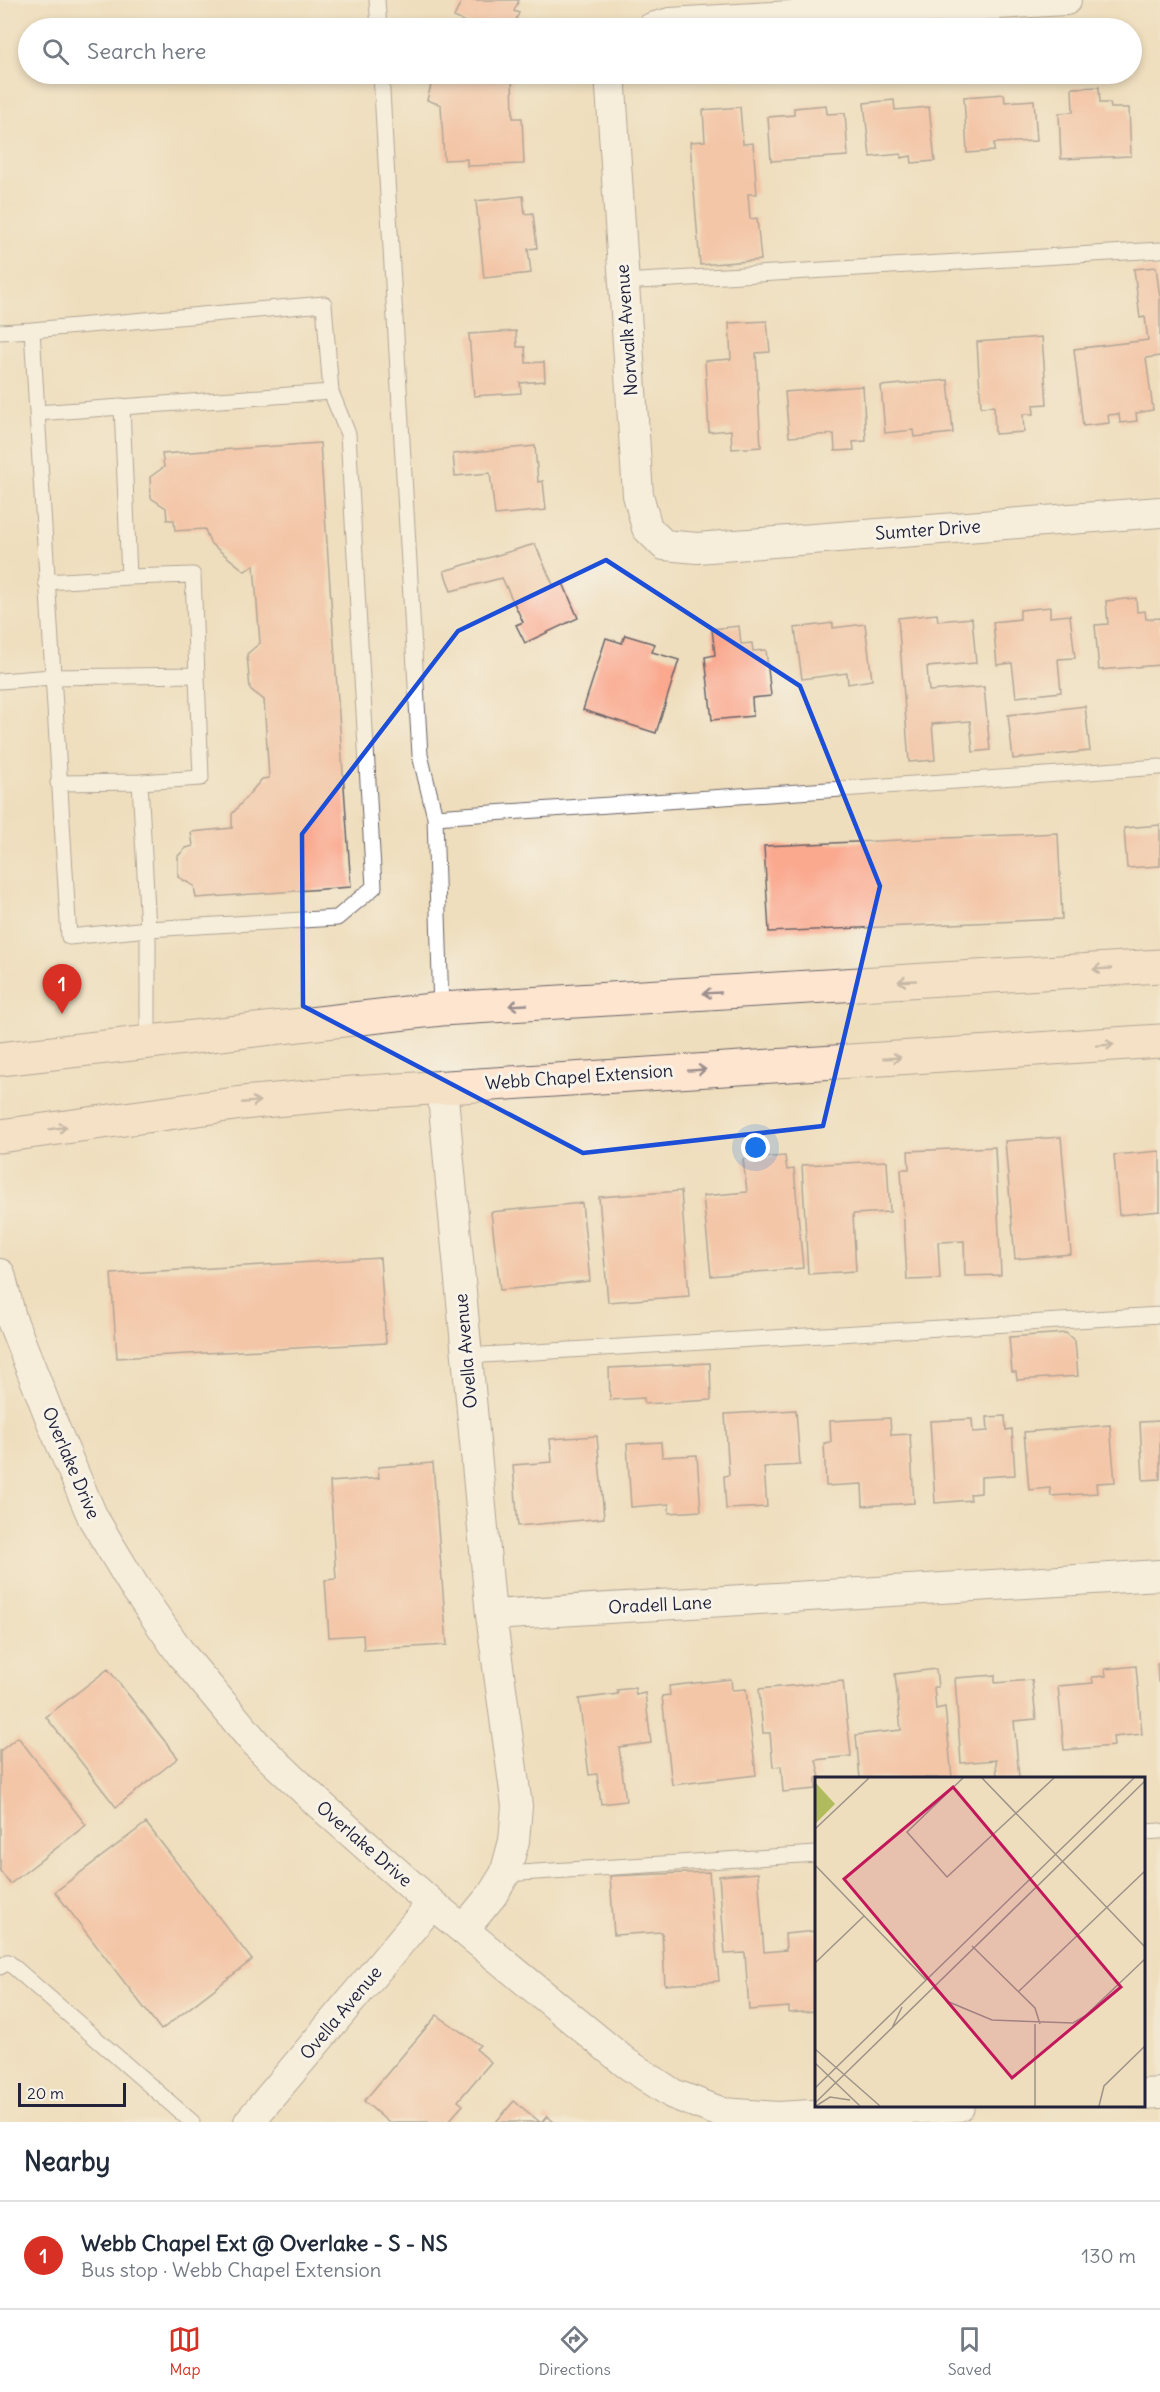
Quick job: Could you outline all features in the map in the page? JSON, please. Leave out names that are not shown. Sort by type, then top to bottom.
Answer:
[{"type":"main road","points":[[0,1059],[441,1009],[1160,966]]},
{"type":"main road","name":"Webb Chapel Extension","points":[[0,1136],[242,1103],[442,1086],[1160,1041]]},
{"type":"street","points":[[756,18],[1066,0]]},
{"type":"street","name":"Norwalk Avenue","points":[[612,84],[638,495],[647,528],[664,545],[697,548]]},
{"type":"street","name":"Sumter Drive","points":[[697,548],[1160,512]]},
{"type":"street","name":"Ovella Avenue","points":[[442,1086],[491,1615]]},
{"type":"street","name":"Overlake Drive","points":[[0,1274],[11,1318],[93,1518],[134,1586],[181,1654],[256,1744],[317,1802],[432,1904],[626,2063],[673,2094],[723,2113],[778,2117],[943,2107]]},
{"type":"street","name":"Oradell Lane","points":[[491,1615],[1160,1575]]},
{"type":"street","points":[[464,1929],[492,1895],[505,1874],[514,1841],[517,1806],[491,1615]]},
{"type":"street","name":"Ovella Avenue","points":[[249,2122],[432,1904]]},
{"type":"street","points":[[1145,2094],[1160,2093]]},
{"type":"lane","points":[[377,0],[378,18]]},
{"type":"lane","points":[[382,84],[420,755],[435,817],[441,1009]]},
{"type":"lane","points":[[623,282],[1160,250]]},
{"type":"lane","points":[[0,332],[324,304],[331,392],[348,434],[374,887],[337,918],[148,929],[69,937],[46,582],[33,330]]},
{"type":"lane","points":[[37,413],[331,392]]},
{"type":"lane","points":[[122,406],[129,577]]},
{"type":"lane","points":[[46,582],[193,575],[201,778],[140,782],[58,783]]},
{"type":"lane","points":[[0,681],[52,677],[197,675]]},
{"type":"lane","points":[[435,817],[1160,767]]},
{"type":"lane","points":[[140,782],[148,929],[148,1041]]},
{"type":"lane","points":[[466,1356],[1160,1315]]},
{"type":"lane","points":[[1145,1832],[1160,1831]]},
{"type":"lane","points":[[505,1874],[815,1854]]},
{"type":"lane","points":[[0,1966],[8,1962],[192,2122]]},
{"type":"highlighted area","points":[[606,560],[800,686],[880,886],[823,1126],[583,1153],[303,1006],[302,834],[458,631]]},
{"type":"building","points":[[462,0],[519,0],[514,11],[519,13],[517,18],[454,17]]},
{"type":"building","points":[[431,84],[512,84],[513,118],[522,118],[524,164],[467,166],[467,159],[444,160],[441,105],[427,100]]},
{"type":"building","points":[[1099,87],[1100,103],[1110,103],[1111,108],[1129,108],[1131,156],[1061,159],[1059,113],[1073,112],[1072,88]]},
{"type":"building","points":[[1004,94],[1005,102],[1034,100],[1037,141],[994,143],[994,151],[967,153],[964,97]]},
{"type":"building","points":[[894,100],[895,110],[929,107],[935,161],[912,163],[911,156],[901,158],[901,154],[870,157],[864,103]]},
{"type":"building","points":[[826,105],[827,114],[845,113],[848,156],[771,161],[768,117],[794,115],[794,108]]},
{"type":"building","points":[[740,107],[743,144],[753,143],[757,194],[748,194],[750,219],[757,218],[761,260],[700,265],[690,142],[705,141],[703,110]]},
{"type":"building","points":[[523,196],[525,214],[533,213],[537,248],[528,249],[531,273],[484,278],[476,201]]},
{"type":"building","points":[[1156,267],[1160,298],[1160,356],[1146,358],[1153,410],[1136,413],[1137,421],[1120,423],[1119,414],[1108,415],[1109,423],[1083,426],[1074,349],[1148,340],[1145,317],[1140,318],[1134,269]]},
{"type":"building","points":[[767,321],[770,352],[756,353],[761,447],[732,449],[731,430],[709,432],[705,361],[731,359],[729,323]]},
{"type":"building","points":[[516,331],[517,347],[525,347],[526,363],[544,362],[545,381],[520,383],[521,393],[474,396],[469,334]]},
{"type":"building","points":[[1042,337],[1047,404],[1033,405],[1034,414],[1023,414],[1024,432],[995,434],[994,406],[981,407],[977,342]]},
{"type":"building","points":[[948,380],[953,433],[914,437],[913,430],[885,433],[881,386]]},
{"type":"building","points":[[863,386],[866,441],[853,442],[854,450],[835,451],[834,434],[789,437],[785,392]]},
{"type":"building","points":[[320,443],[351,887],[196,898],[194,886],[178,877],[178,856],[186,848],[193,846],[191,832],[232,828],[232,814],[262,779],[269,778],[264,700],[250,689],[247,654],[260,643],[254,565],[245,571],[210,543],[205,529],[175,531],[174,520],[167,520],[166,508],[151,498],[150,477],[164,467],[162,454]]},
{"type":"building","points":[[535,446],[538,482],[543,481],[546,510],[495,515],[490,473],[455,476],[453,454]]},
{"type":"building","points":[[535,544],[554,587],[563,583],[578,618],[525,643],[516,625],[523,622],[502,578],[451,591],[444,571]]},
{"type":"building","points":[[1136,598],[1137,612],[1145,611],[1146,619],[1160,618],[1160,665],[1099,670],[1095,625],[1108,624],[1106,601]]},
{"type":"building","points":[[1050,607],[1050,617],[1070,615],[1075,658],[1058,659],[1061,692],[1016,697],[1012,663],[997,665],[993,622],[1020,619],[1020,610]]},
{"type":"building","points":[[937,614],[938,621],[972,618],[976,663],[927,667],[929,691],[984,687],[990,750],[973,752],[970,721],[932,724],[935,760],[909,762],[898,618]]},
{"type":"building","points":[[833,623],[833,628],[865,624],[872,680],[848,684],[847,673],[802,679],[795,628]]},
{"type":"building","points":[[739,626],[741,644],[752,643],[753,651],[766,650],[771,696],[752,698],[753,716],[712,720],[705,657],[715,655],[712,629]]},
{"type":"building","points":[[625,635],[655,644],[652,652],[679,660],[656,733],[583,710],[606,638],[622,643]]},
{"type":"building","points":[[1085,706],[1090,751],[1013,759],[1008,715]]},
{"type":"building","points":[[1160,825],[1160,866],[1127,868],[1124,828]]},
{"type":"building","points":[[1058,833],[1062,919],[769,932],[764,846]]},
{"type":"building","points":[[1061,1137],[1071,1254],[1015,1259],[1005,1141]]},
{"type":"building","points":[[995,1147],[1001,1275],[965,1276],[964,1241],[938,1242],[940,1279],[907,1280],[901,1169],[909,1169],[908,1151]]},
{"type":"building","points":[[1160,1151],[1160,1211],[1119,1215],[1114,1155]]},
{"type":"building","points":[[785,1156],[787,1170],[794,1169],[803,1268],[711,1276],[703,1196],[747,1192],[743,1159]]},
{"type":"building","points":[[887,1161],[890,1212],[853,1214],[856,1271],[808,1274],[802,1165]]},
{"type":"building","points":[[681,1191],[689,1296],[608,1302],[599,1197]]},
{"type":"building","points":[[582,1203],[590,1281],[500,1290],[491,1212]]},
{"type":"building","points":[[380,1258],[386,1343],[117,1358],[111,1274]]},
{"type":"building","points":[[1066,1333],[1075,1341],[1078,1376],[1017,1380],[1016,1372],[1012,1372],[1009,1337]]},
{"type":"building","points":[[710,1363],[711,1400],[644,1404],[644,1398],[610,1400],[609,1368]]},
{"type":"building","points":[[796,1410],[800,1465],[764,1467],[767,1507],[726,1509],[724,1476],[729,1475],[725,1414]]},
{"type":"building","points":[[1005,1416],[1006,1430],[1012,1429],[1015,1475],[981,1477],[981,1493],[970,1494],[971,1500],[935,1503],[930,1421],[972,1419],[973,1432],[988,1431],[987,1417]]},
{"type":"building","points":[[890,1418],[891,1435],[910,1434],[914,1503],[863,1506],[862,1484],[826,1486],[824,1443],[831,1442],[830,1421]]},
{"type":"building","points":[[1160,1421],[1160,1479],[1143,1480],[1140,1422]]},
{"type":"building","points":[[1110,1425],[1115,1482],[1096,1483],[1097,1493],[1051,1496],[1050,1488],[1029,1490],[1024,1432]]},
{"type":"building","points":[[597,1436],[604,1518],[518,1526],[513,1465],[552,1462],[550,1439]]},
{"type":"building","points":[[661,1442],[662,1457],[697,1455],[701,1511],[669,1513],[669,1504],[631,1507],[627,1444]]},
{"type":"building","points":[[433,1463],[447,1645],[364,1650],[363,1635],[329,1637],[325,1580],[336,1579],[330,1482],[379,1478],[378,1467]]},
{"type":"building","points":[[1157,1664],[1160,1664],[1160,1682],[1158,1682]]},
{"type":"building","points":[[1136,1666],[1142,1734],[1113,1737],[1114,1746],[1064,1750],[1058,1686],[1093,1683],[1092,1677],[1106,1676],[1105,1669]]},
{"type":"building","points":[[108,1669],[178,1758],[116,1807],[46,1717]]},
{"type":"building","points":[[936,1669],[938,1687],[934,1687],[936,1709],[945,1707],[952,1777],[860,1777],[856,1735],[901,1730],[895,1674]]},
{"type":"building","points":[[995,1675],[995,1683],[1032,1680],[1036,1719],[1014,1721],[1019,1777],[997,1777],[996,1760],[961,1763],[955,1678]]},
{"type":"building","points":[[731,1679],[732,1690],[746,1689],[756,1775],[672,1785],[662,1696],[670,1695],[669,1686]]},
{"type":"building","points":[[843,1681],[851,1756],[816,1760],[820,1777],[815,1777],[815,1789],[783,1792],[781,1766],[773,1767],[770,1733],[763,1733],[759,1689]]},
{"type":"building","points":[[635,1688],[636,1695],[645,1693],[651,1743],[619,1747],[626,1801],[601,1804],[597,1774],[589,1775],[579,1699],[618,1694],[617,1690]]},
{"type":"building","points":[[18,1737],[86,1825],[10,1884],[0,1871],[0,1751]]},
{"type":"building","points":[[146,1823],[252,1960],[161,2030],[55,1892]]},
{"type":"building","points":[[709,1872],[719,1981],[665,1985],[662,1932],[614,1935],[610,1876]]},
{"type":"building","points":[[758,1873],[764,1952],[786,1950],[785,1934],[815,1931],[815,2011],[789,2013],[789,2007],[749,2010],[745,1953],[725,1954],[719,1876]]},
{"type":"building","points":[[437,2015],[480,2045],[476,2049],[491,2062],[458,2101],[463,2105],[448,2122],[388,2122],[364,2101]]},
{"type":"building","points":[[514,2101],[540,2122],[496,2122]]},
{"type":"building","points":[[547,2116],[554,2122],[542,2122]]},
{"type":"place","name":"Webb Chapel Ext @ Overlake - S - NS","points":[[62,1014]]}]
